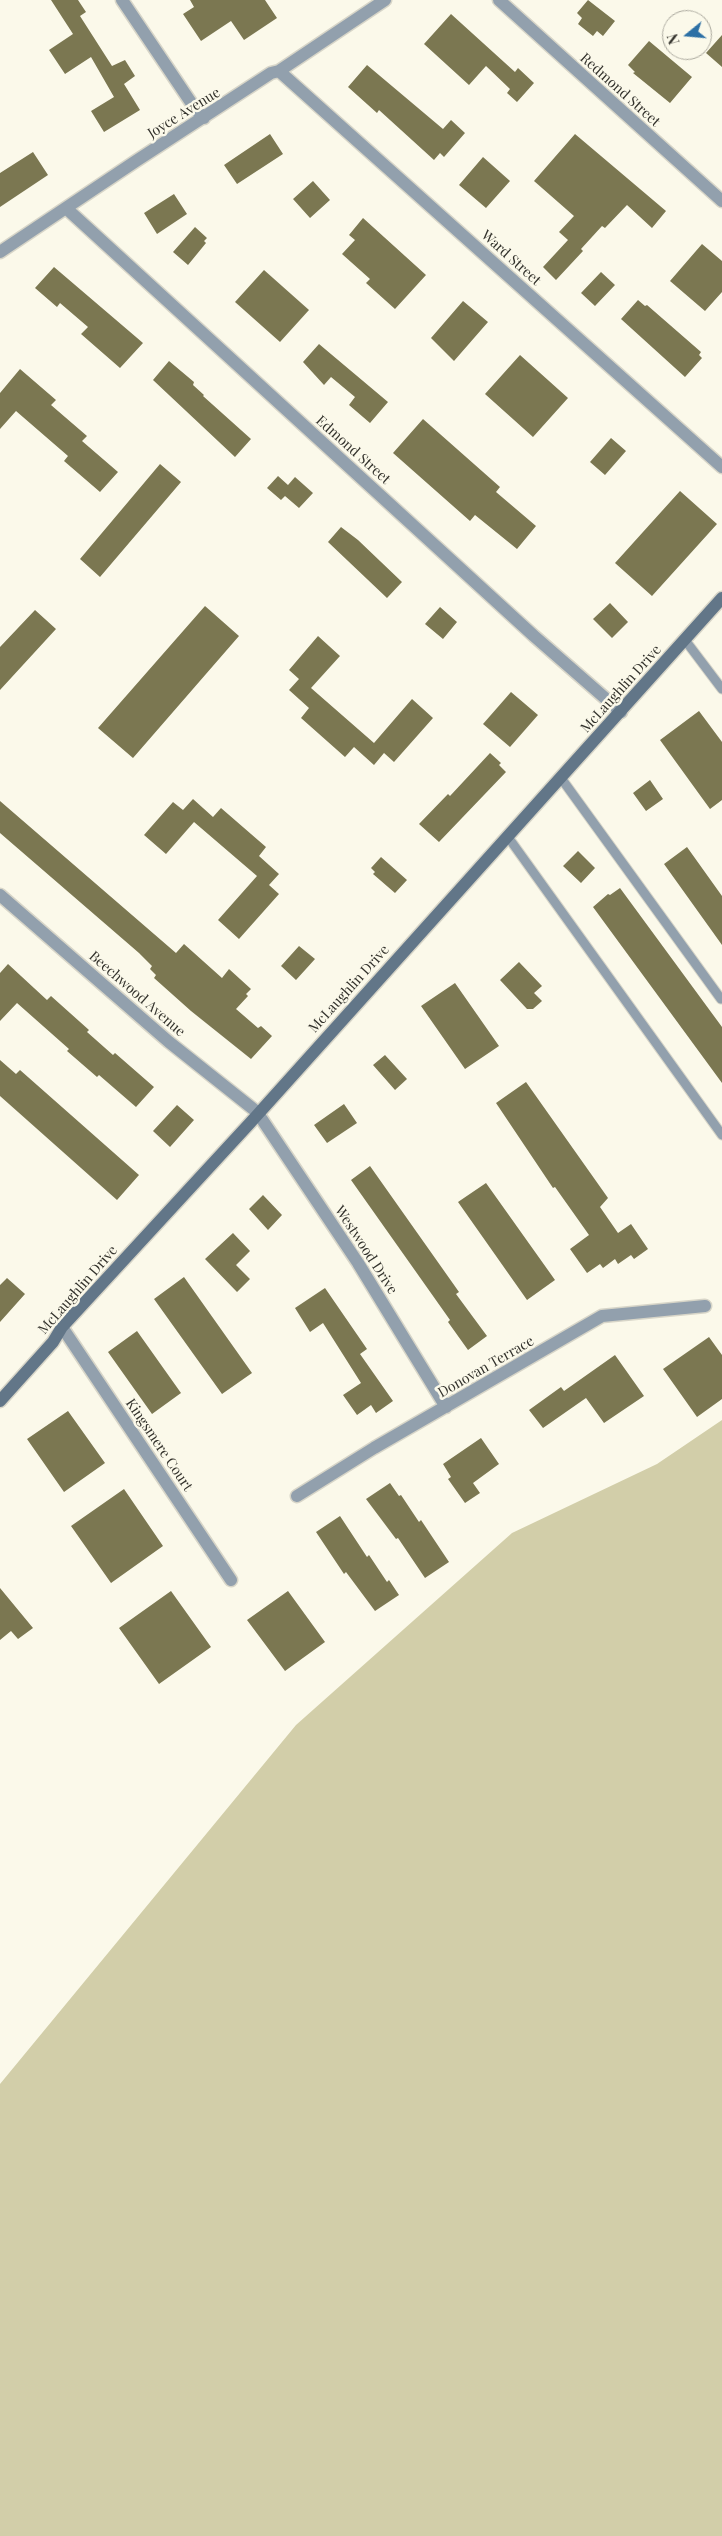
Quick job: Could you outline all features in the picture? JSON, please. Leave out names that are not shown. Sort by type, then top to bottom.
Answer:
[{"type":"main road","name":"McLaughlin Drive","points":[[0,1401],[53,1342],[62,1327],[508,837],[722,598]]},
{"type":"street","points":[[122,0],[196,110],[204,118]]},
{"type":"street","name":"Joyce Avenue","points":[[0,252],[40,223],[67,209],[136,161],[271,74],[279,71],[385,0]]},
{"type":"street","name":"Redmond Street","points":[[499,0],[722,201]]},
{"type":"street","name":"Ward Street","points":[[279,71],[722,467]]},
{"type":"street","name":"Edmond Street","points":[[67,209],[534,636],[621,712]]},
{"type":"street","name":"Beechwood Avenue","points":[[0,895],[169,1042],[258,1112]]},
{"type":"street","name":"Westwood Drive","points":[[258,1112],[358,1263],[446,1407]]},
{"type":"street","name":"Donovan Terrace","points":[[297,1496],[374,1448],[602,1316],[705,1306]]},
{"type":"street","name":"Kingsmere Court","points":[[62,1327],[231,1580]]},
{"type":"lane","points":[[685,640],[722,689]]},
{"type":"lane","points":[[561,778],[722,998]]},
{"type":"lane","points":[[508,837],[722,1135]]},
{"type":"shaded area","points":[[722,1420],[722,2536],[0,2536],[0,2084],[296,1725],[512,1533],[657,1464]]},
{"type":"building","points":[[51,0],[78,0],[86,12],[80,16],[112,66],[125,60],[135,76],[124,84],[140,110],[104,132],[91,111],[114,97],[91,57],[65,74],[49,50],[73,34]]},
{"type":"building","points":[[190,0],[265,0],[277,18],[244,40],[231,21],[201,41],[183,14],[194,7]]},
{"type":"building","points":[[588,0],[615,21],[603,36],[597,31],[593,36],[578,24],[582,18],[577,13]]},
{"type":"building","points":[[451,14],[515,72],[518,68],[534,83],[517,102],[507,93],[510,89],[486,66],[469,85],[424,44]]},
{"type":"building","points":[[722,35],[722,67],[712,58],[712,46]]},
{"type":"building","points":[[649,41],[662,52],[662,60],[672,60],[692,77],[670,103],[633,73],[635,72],[628,65]]},
{"type":"building","points":[[367,65],[443,129],[451,120],[465,133],[444,157],[440,153],[434,160],[379,110],[377,113],[348,87]]},
{"type":"building","points":[[270,134],[283,154],[237,184],[224,165]]},
{"type":"building","points":[[575,134],[666,211],[652,228],[627,205],[605,228],[602,226],[581,249],[583,251],[556,280],[543,267],[568,240],[559,232],[574,216],[534,181]]},
{"type":"building","points":[[33,152],[48,175],[0,207],[0,173]]},
{"type":"building","points":[[483,157],[510,181],[486,208],[459,185]]},
{"type":"building","points":[[313,181],[330,200],[310,218],[293,199]]},
{"type":"building","points":[[174,194],[187,214],[157,234],[144,213]]},
{"type":"building","points":[[363,218],[426,275],[395,309],[366,283],[370,279],[342,254],[355,240],[349,235]]},
{"type":"building","points":[[195,227],[207,238],[204,241],[206,243],[188,265],[173,252]]},
{"type":"building","points":[[702,244],[722,261],[722,292],[705,311],[670,281]]},
{"type":"building","points":[[54,267],[143,343],[120,368],[81,334],[88,327],[60,303],[57,307],[35,288]]},
{"type":"building","points":[[264,270],[309,310],[280,342],[235,302]]},
{"type":"building","points":[[601,272],[615,285],[595,306],[581,293]]},
{"type":"building","points":[[638,300],[645,306],[647,305],[701,352],[699,355],[702,358],[685,377],[621,319]]},
{"type":"building","points":[[463,301],[488,322],[454,361],[431,338]]},
{"type":"building","points":[[319,344],[388,402],[370,423],[349,405],[355,397],[331,377],[324,385],[303,362]]},
{"type":"building","points":[[520,355],[568,398],[533,437],[485,394]]},
{"type":"building","points":[[169,361],[194,382],[193,385],[203,396],[251,439],[235,457],[153,380]]},
{"type":"building","points":[[20,369],[56,400],[51,405],[87,436],[82,441],[118,472],[100,492],[64,461],[68,456],[16,411],[0,429],[0,393]]},
{"type":"building","points":[[423,419],[500,487],[496,492],[536,526],[517,549],[475,515],[470,521],[393,453]]},
{"type":"building","points":[[611,438],[626,451],[605,475],[590,462]]},
{"type":"building","points":[[160,464],[181,482],[100,577],[80,559]]},
{"type":"building","points":[[278,476],[288,485],[295,477],[313,493],[299,508],[285,496],[281,500],[267,488]]},
{"type":"building","points":[[680,491],[717,524],[652,596],[615,563]]},
{"type":"building","points":[[341,527],[358,540],[402,582],[387,598],[328,542]]},
{"type":"building","points":[[610,603],[628,622],[612,638],[593,619]]},
{"type":"building","points":[[205,606],[239,636],[133,758],[98,728]]},
{"type":"building","points":[[440,607],[457,622],[443,639],[425,624]]},
{"type":"building","points":[[35,610],[56,629],[0,690],[0,647]]},
{"type":"building","points":[[318,636],[340,656],[311,688],[374,743],[412,699],[433,718],[394,762],[384,753],[374,765],[354,747],[345,757],[301,718],[309,708],[289,690],[299,679],[289,670]]},
{"type":"building","points":[[511,692],[538,715],[510,747],[483,724]]},
{"type":"building","points":[[699,711],[722,742],[722,800],[710,809],[660,740]]},
{"type":"building","points":[[490,753],[501,763],[499,765],[506,772],[439,842],[419,824],[448,794],[450,796]]},
{"type":"building","points":[[650,780],[663,799],[646,811],[633,793]]},
{"type":"building","points":[[193,799],[213,817],[221,808],[266,847],[259,856],[279,874],[269,885],[279,894],[239,939],[218,920],[257,876],[194,822],[166,854],[144,835],[173,802],[183,810]]},
{"type":"building","points":[[0,801],[176,953],[184,944],[222,978],[229,969],[251,989],[246,994],[248,996],[236,1009],[258,1028],[261,1026],[272,1036],[251,1059],[191,1011],[154,978],[156,975],[150,969],[152,966],[139,953],[0,833]]},
{"type":"building","points":[[687,847],[722,896],[722,945],[664,864]]},
{"type":"building","points":[[578,851],[595,868],[581,883],[563,866]]},
{"type":"building","points":[[381,857],[407,880],[395,893],[373,874],[375,872],[371,868]]},
{"type":"building","points":[[620,888],[722,1027],[722,1083],[593,907],[608,894],[610,895]]},
{"type":"building","points":[[299,946],[315,959],[296,980],[281,966]]},
{"type":"building","points":[[519,962],[542,986],[534,993],[542,1001],[533,1009],[527,1009],[500,980]]},
{"type":"building","points":[[8,964],[47,1000],[51,996],[89,1030],[87,1032],[113,1055],[115,1053],[154,1087],[136,1107],[99,1075],[97,1077],[67,1051],[69,1049],[17,1003],[0,1021],[0,973]]},
{"type":"building","points":[[455,983],[499,1046],[465,1069],[421,1006]]},
{"type":"building","points":[[385,1055],[407,1079],[395,1090],[373,1065]]},
{"type":"building","points":[[0,1060],[16,1074],[20,1070],[139,1175],[117,1200],[0,1096]]},
{"type":"building","points":[[526,1082],[608,1198],[600,1207],[618,1233],[631,1224],[648,1249],[634,1259],[631,1255],[618,1264],[615,1259],[603,1268],[600,1264],[587,1273],[570,1249],[589,1235],[555,1187],[553,1188],[496,1103]]},
{"type":"building","points":[[344,1104],[357,1123],[327,1143],[314,1125]]},
{"type":"building","points":[[177,1105],[194,1120],[170,1147],[153,1131]]},
{"type":"building","points":[[370,1166],[459,1292],[456,1294],[487,1336],[468,1350],[448,1322],[450,1320],[351,1180]]},
{"type":"building","points":[[486,1183],[555,1280],[527,1300],[458,1202]]},
{"type":"building","points":[[263,1195],[282,1215],[268,1230],[249,1209]]},
{"type":"building","points":[[233,1233],[250,1251],[236,1265],[250,1279],[237,1292],[205,1259]]},
{"type":"building","points":[[184,1277],[252,1373],[222,1394],[154,1299]]},
{"type":"building","points":[[7,1278],[25,1294],[0,1322],[0,1285]]},
{"type":"building","points":[[325,1288],[367,1349],[360,1354],[393,1401],[376,1413],[371,1405],[357,1415],[343,1395],[361,1383],[323,1323],[310,1332],[295,1308]]},
{"type":"building","points":[[137,1331],[181,1393],[152,1414],[108,1352]]},
{"type":"building","points":[[709,1337],[722,1355],[722,1399],[697,1417],[663,1369]]},
{"type":"building","points":[[615,1355],[644,1396],[604,1423],[586,1398],[543,1428],[529,1410],[561,1387],[564,1391]]},
{"type":"building","points":[[68,1411],[105,1463],[64,1492],[27,1439]]},
{"type":"building","points":[[481,1438],[499,1464],[473,1483],[480,1493],[465,1503],[448,1479],[451,1477],[443,1464]]},
{"type":"building","points":[[390,1483],[399,1496],[401,1495],[419,1522],[421,1520],[449,1562],[425,1578],[398,1538],[396,1539],[366,1499]]},
{"type":"building","points":[[124,1489],[163,1546],[111,1583],[71,1526]]},
{"type":"building","points":[[340,1516],[367,1557],[369,1555],[387,1582],[389,1580],[399,1595],[375,1611],[346,1572],[344,1574],[316,1532]]},
{"type":"building","points":[[0,1588],[33,1628],[18,1639],[11,1631],[0,1640]]},
{"type":"building","points":[[171,1591],[211,1647],[159,1684],[119,1628]]},
{"type":"building","points":[[288,1591],[325,1642],[285,1671],[247,1620]]}]
